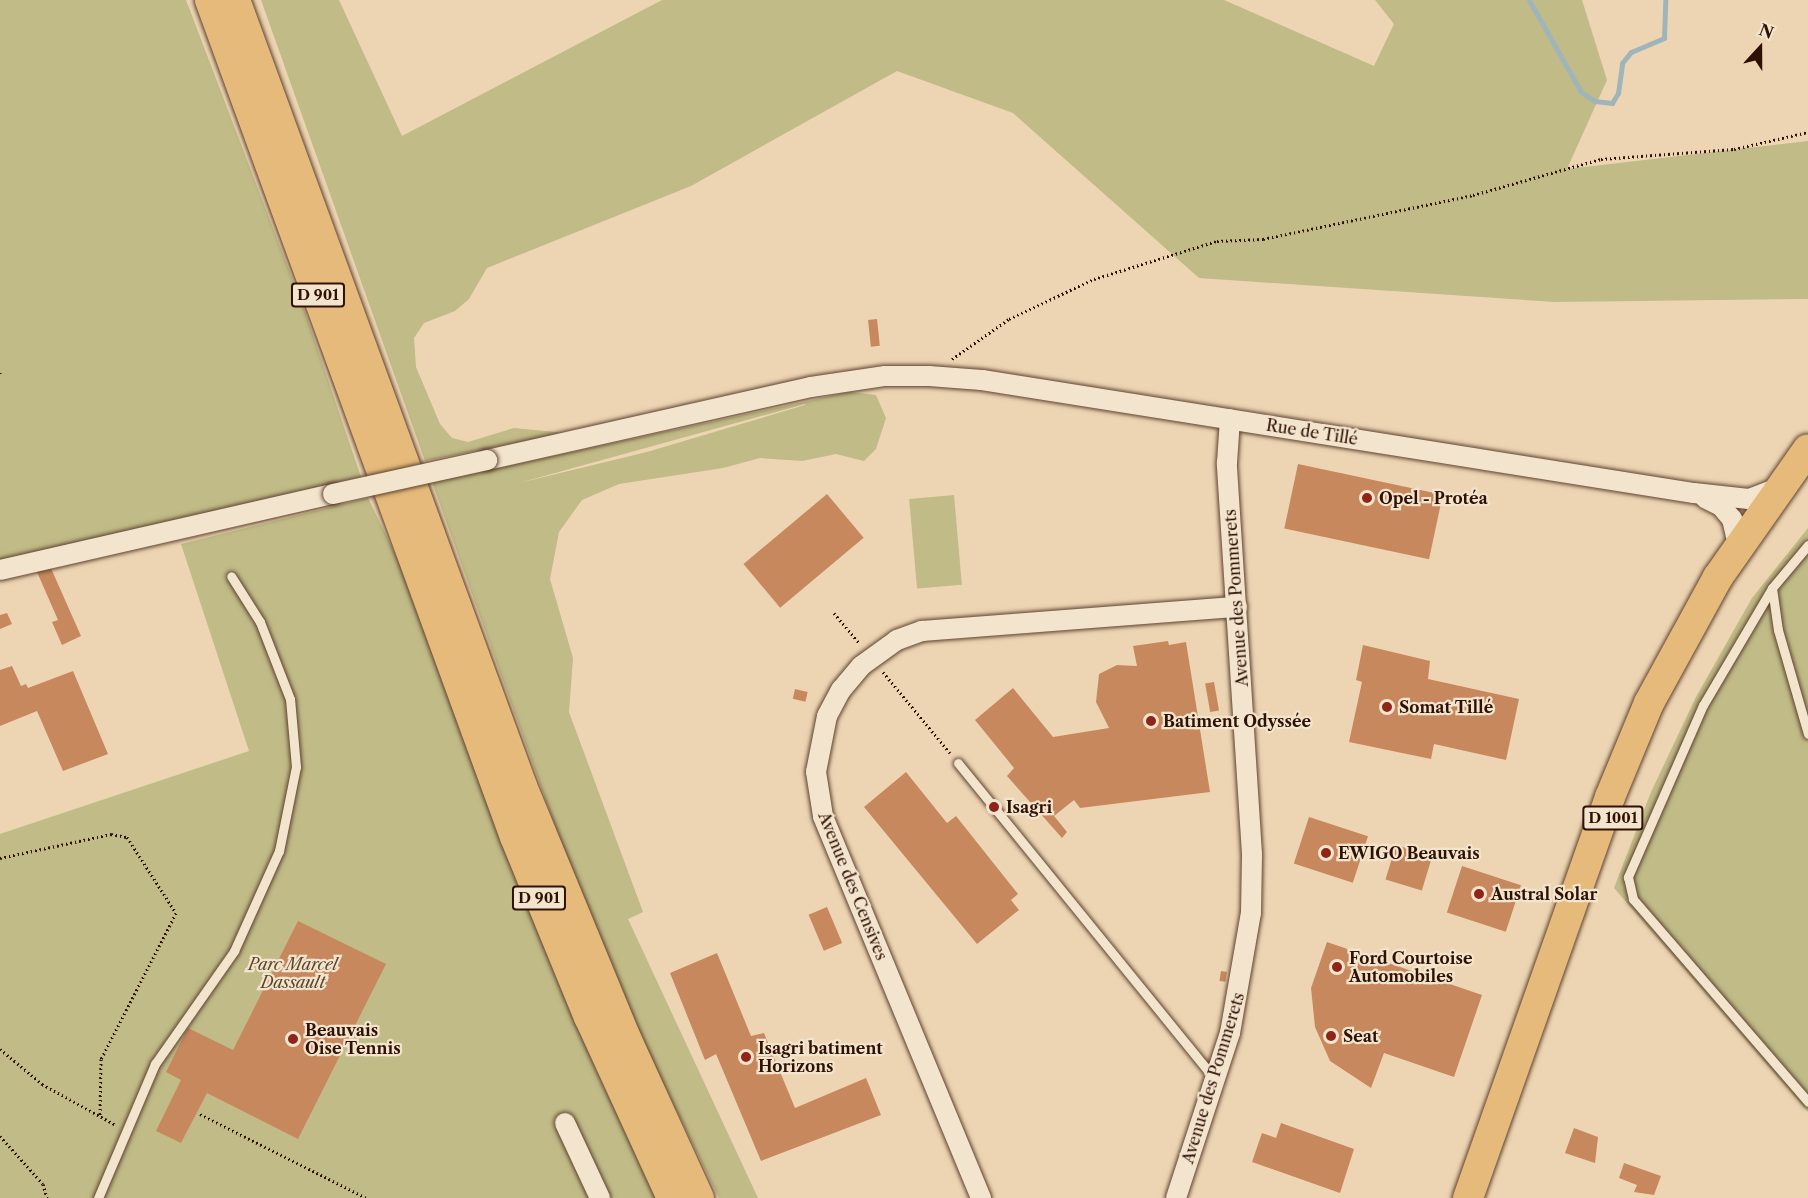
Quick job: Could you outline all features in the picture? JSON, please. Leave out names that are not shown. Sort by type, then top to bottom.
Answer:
[{"type":"main road","name":"D 901","points":[[210,0],[515,837],[585,1007],[672,1198]]},
{"type":"main road","name":"D 901","points":[[235,0],[522,786],[626,1038],[699,1198]]},
{"type":"main road","name":"D 1001","points":[[1468,1198],[1623,762],[1682,637],[1738,546],[1808,449]]},
{"type":"main road","name":"D 1001","points":[[1479,1198],[1620,798],[1657,709],[1712,608],[1808,467]]},
{"type":"street","name":"Rue de Tillé","points":[[0,570],[812,387],[885,376],[929,376],[1230,419],[1694,493],[1758,498],[1781,485]]},
{"type":"street","name":"Avenue des Pommerets","points":[[1176,1198],[1216,1080],[1240,991],[1252,902],[1227,463],[1230,419]]},
{"type":"street","name":"Rue de Tillé","points":[[1694,493],[1727,512],[1736,526],[1738,546]]},
{"type":"street","name":"Avenue des Censives","points":[[981,1198],[828,830],[819,801],[816,772],[822,730],[842,690],[871,658],[897,640],[935,628],[1237,607]]},
{"type":"street","points":[[565,1123],[600,1198]]},
{"type":"lane","points":[[1808,545],[1772,588],[1703,705],[1628,877],[1633,899],[1808,1102]]},
{"type":"lane","points":[[98,1198],[125,1131],[165,1046],[234,951],[252,918],[279,851],[296,767],[290,699],[260,622],[231,576]]},
{"type":"lane","points":[[1772,588],[1778,630],[1808,734]]},
{"type":"lane","points":[[958,763],[1216,1080]]},
{"type":"path","points":[[929,376],[1009,319],[1094,279],[1217,241],[1263,238],[1473,195],[1523,184],[1551,171],[1601,159],[1734,149],[1808,132]]},
{"type":"path","points":[[834,613],[958,763]]},
{"type":"path","points":[[0,858],[111,834],[127,837],[176,913],[101,1059],[100,1117]]},
{"type":"path","points":[[0,1049],[42,1084],[125,1131]]},
{"type":"path","points":[[200,1114],[366,1198]]},
{"type":"path","points":[[0,1136],[43,1184],[47,1198]]},
{"type":"green space","points":[[0,0],[186,0],[305,312],[361,477],[0,560]]},
{"type":"green space","points":[[261,0],[339,0],[402,136],[662,0],[1224,0],[1374,66],[1394,24],[1375,0],[1582,0],[1607,80],[1567,169],[1808,141],[1808,299],[1555,302],[1199,278],[1013,113],[897,71],[691,186],[487,268],[469,299],[455,311],[424,323],[414,338],[416,367],[440,424],[452,438],[468,442],[514,428],[566,433],[425,461]]},
{"type":"green space","points":[[850,392],[876,395],[886,418],[876,449],[864,461],[836,454],[802,461],[760,458],[723,468],[619,484],[582,500],[559,532],[550,579],[573,658],[569,712],[643,912],[628,919],[758,1198],[719,1198],[602,957],[432,482]],"holes":[[[805,404],[805,405],[647,452],[519,483]]]},
{"type":"green space","points":[[954,495],[962,585],[917,589],[909,499]]},
{"type":"green space","name":"Parc Marcel Dassault","points":[[368,498],[407,578],[662,1198],[0,1198],[0,834],[249,751],[181,544]]},
{"type":"green space","points":[[1808,528],[1808,1112],[1614,888],[1651,792],[1696,697],[1752,598]]},
{"type":"building","points":[[877,319],[880,346],[871,347],[868,320]]},
{"type":"building","points":[[1298,464],[1443,495],[1429,559],[1284,529]]},
{"type":"building","points":[[827,494],[864,538],[780,608],[744,564]]},
{"type":"building","points":[[50,566],[81,636],[62,645],[52,622],[58,620],[37,572]]},
{"type":"building","points":[[7,613],[12,624],[0,629],[0,615]]},
{"type":"building","name":"Batiment Odyssée","points":[[1168,641],[1169,645],[1186,642],[1210,792],[1080,808],[1074,800],[1054,816],[1067,832],[1062,838],[1007,776],[1014,768],[975,720],[1013,688],[1053,737],[1109,728],[1096,702],[1099,674],[1117,665],[1137,666],[1133,646]]},
{"type":"building","points":[[1363,645],[1430,661],[1428,679],[1519,699],[1506,760],[1434,744],[1431,759],[1349,742],[1362,682],[1356,680]]},
{"type":"building","points":[[12,666],[21,686],[26,684],[28,688],[73,671],[108,754],[63,771],[37,711],[0,726],[0,670]]},
{"type":"building","points":[[1214,682],[1219,711],[1210,712],[1205,684]]},
{"type":"building","points":[[795,689],[808,692],[805,702],[793,699]]},
{"type":"building","points":[[906,772],[947,823],[956,816],[1018,894],[1011,900],[1019,910],[977,944],[864,807]]},
{"type":"building","points":[[1309,817],[1368,836],[1353,883],[1294,864]]},
{"type":"building","points":[[1396,845],[1432,856],[1422,891],[1385,879]]},
{"type":"building","points":[[1462,866],[1521,885],[1506,932],[1447,913]]},
{"type":"building","points":[[827,907],[842,943],[824,951],[809,915]]},
{"type":"building","name":"Beauvais Oise Tennis","points":[[298,921],[386,964],[298,1139],[207,1093],[181,1143],[156,1131],[181,1080],[166,1072],[188,1028],[233,1050]]},
{"type":"building","points":[[1327,942],[1482,995],[1454,1077],[1384,1053],[1371,1088],[1330,1061],[1315,1027],[1311,988]]},
{"type":"building","name":"Isagri batiment Horizons","points":[[717,953],[751,1036],[764,1033],[795,1108],[866,1078],[881,1115],[761,1161],[716,1054],[705,1060],[670,973]]},
{"type":"building","points":[[1221,971],[1227,972],[1225,982],[1219,981]]},
{"type":"building","points":[[1281,1123],[1354,1149],[1340,1193],[1252,1162],[1262,1133],[1276,1138]]},
{"type":"building","points":[[1574,1128],[1598,1137],[1595,1163],[1565,1153]]},
{"type":"building","points":[[1624,1163],[1661,1176],[1654,1195],[1634,1192],[1637,1185],[1619,1178]]},
{"type":"waterway","points":[[1529,0],[1581,92],[1595,101],[1612,103],[1618,93],[1622,63],[1631,52],[1664,38],[1665,0]]},
{"type":"place","name":"Opel - Protéa","points":[[1367,498]]},
{"type":"place","name":"Somat Tillé","points":[[1387,707]]},
{"type":"place","name":"Batiment Odyssée","points":[[1151,721]]},
{"type":"place","name":"Isagri","points":[[994,807]]},
{"type":"place","name":"EWIGO Beauvais","points":[[1326,853]]},
{"type":"place","name":"Austral Solar","points":[[1479,894]]},
{"type":"place","name":"Ford Courtoise Automobiles","points":[[1337,967]]},
{"type":"place","name":"Seat","points":[[1331,1036]]},
{"type":"place","name":"Beauvais Oise Tennis","points":[[293,1039]]},
{"type":"place","name":"Isagri batiment Horizons","points":[[746,1057]]}]
